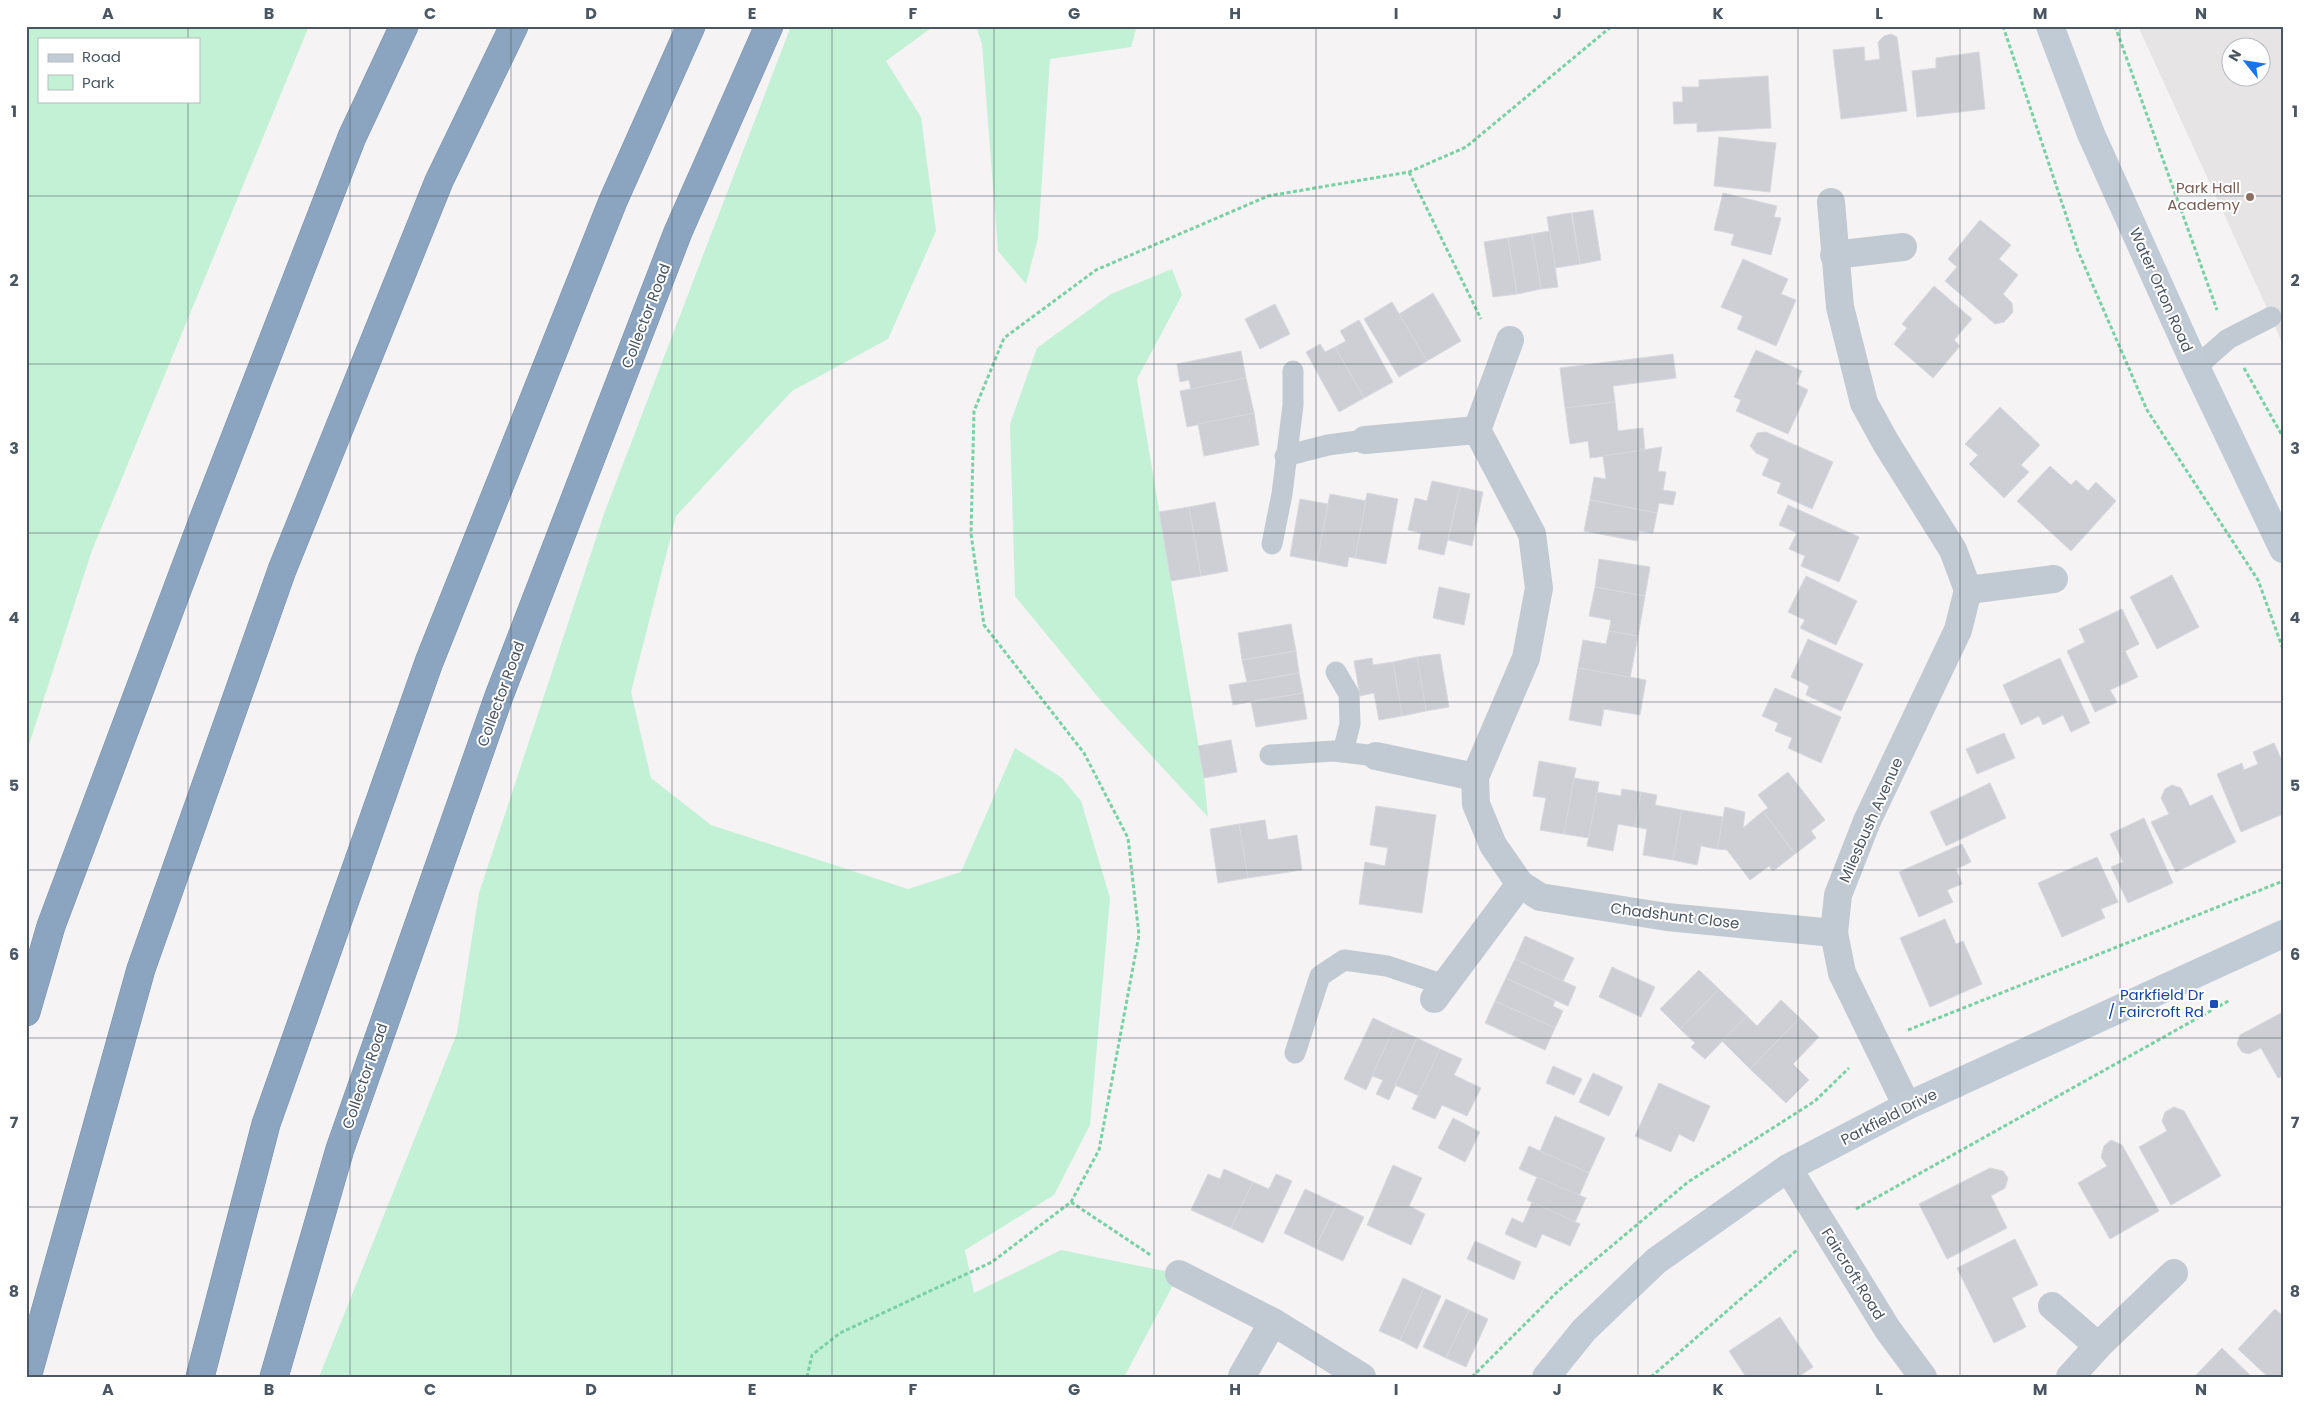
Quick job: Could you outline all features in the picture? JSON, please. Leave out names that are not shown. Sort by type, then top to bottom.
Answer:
[{"type":"highway","points":[[26,1012],[51,926],[204,518],[352,137],[404,26]]},
{"type":"highway","points":[[27,1377],[141,970],[282,570],[439,181],[514,26]]},
{"type":"highway","points":[[200,1377],[266,1124],[429,662],[614,201],[691,26]]},
{"type":"highway","name":"Collector Road","points":[[274,1377],[340,1149],[499,696],[678,232],[769,26]]},
{"type":"street","name":"Water Orton Road","points":[[2050,26],[2091,134],[2196,368],[2283,549]]},
{"type":"street","points":[[1831,202],[1834,255],[1840,307],[1864,402],[1886,443],[1953,550],[1968,590],[2054,579]]},
{"type":"street","points":[[1834,255],[1903,247]]},
{"type":"street","points":[[1365,440],[1477,430],[1510,340]]},
{"type":"street","name":"Chadshunt Close","points":[[1477,430],[1532,534],[1539,588],[1526,658],[1475,777],[1476,804],[1494,845],[1520,884],[1540,897],[1667,918],[1834,933]]},
{"type":"street","name":"Milesbush Avenue","points":[[1907,1106],[1842,974],[1834,933],[1838,895],[1867,821],[1958,630],[1968,590]]},
{"type":"street","points":[[1376,756],[1475,777]]},
{"type":"street","points":[[1439,992],[1520,884]]},
{"type":"street","name":"Parkfield Drive","points":[[1546,1377],[1584,1330],[1656,1261],[1788,1168],[1907,1106],[2283,934]]},
{"type":"street","name":"Faircroft Road","points":[[1788,1168],[1888,1330],[1922,1377]]},
{"type":"street","points":[[2070,1377],[2098,1346],[2174,1273]]},
{"type":"street","points":[[1179,1274],[1274,1322],[1362,1377]]},
{"type":"street","points":[[2052,1306],[2098,1346]]},
{"type":"street","points":[[1242,1376],[1274,1322]]},
{"type":"lane","points":[[2196,368],[2228,339],[2271,317]]},
{"type":"lane","points":[[1272,544],[1282,494],[1285,456],[1293,405],[1294,371]]},
{"type":"lane","points":[[1285,456],[1328,445],[1365,440]]},
{"type":"lane","points":[[1336,672],[1349,694],[1350,724],[1343,752]]},
{"type":"lane","points":[[1270,755],[1343,752],[1376,756]]},
{"type":"lane","points":[[1295,1053],[1320,976],[1344,960],[1387,966],[1439,992]]},
{"type":"path","points":[[807,1377],[812,1356],[840,1333],[992,1262],[1071,1202],[1099,1150],[1139,935],[1128,838],[1084,752],[984,625],[971,534],[974,411],[1004,338],[1096,270],[1268,196],[1409,172],[1466,147],[1612,26]]},
{"type":"path","points":[[2002,26],[2078,250],[2147,410],[2258,580],[2283,649]]},
{"type":"path","points":[[2115,26],[2228,339],[2283,437]]},
{"type":"path","points":[[1409,172],[1486,329],[1510,340]]},
{"type":"path","points":[[1650,1377],[1824,1226],[2231,999]]},
{"type":"path","points":[[1071,1202],[1179,1274]]},
{"type":"shaded area","name":"Park Hall Academy","points":[[2138,26],[2283,26],[2283,345],[2271,317]]},
{"type":"green space","points":[[26,26],[309,26],[91,553],[26,754]]},
{"type":"green space","points":[[791,26],[934,26],[886,61],[921,117],[936,231],[888,339],[792,391],[676,516],[631,692],[651,778],[711,825],[908,889],[961,872],[1015,748],[1062,778],[1081,801],[1110,898],[1090,1125],[1054,1195],[965,1250],[974,1293],[1061,1250],[1179,1274],[1124,1377],[319,1377],[457,1033],[479,893],[605,511]]},
{"type":"green space","points":[[976,26],[1137,26],[1131,47],[1050,59],[1038,238],[1026,284],[998,251],[982,44]]},
{"type":"green space","points":[[1172,269],[1182,295],[1137,379],[1204,778],[1208,817],[1102,702],[1015,596],[1010,424],[1037,348],[1111,294]]},
{"type":"building","points":[[1891,34],[1897,37],[1907,111],[1841,119],[1833,50],[1864,47],[1865,61],[1880,59],[1878,42],[1884,36]]},
{"type":"building","points":[[1979,52],[1985,109],[1917,117],[1912,71],[1936,68],[1936,58]]},
{"type":"building","points":[[1768,76],[1771,128],[1697,132],[1697,123],[1674,124],[1673,102],[1683,102],[1682,87],[1699,87],[1699,80]]},
{"type":"building","points":[[1719,137],[1776,143],[1770,192],[1714,186]]},
{"type":"building","points":[[1723,193],[1777,206],[1774,217],[1781,218],[1771,255],[1731,245],[1734,234],[1714,230]]},
{"type":"building","points":[[1593,210],[1601,260],[1580,264],[1572,213]]},
{"type":"building","points":[[1571,213],[1580,264],[1555,268],[1547,217]]},
{"type":"building","points":[[1980,220],[2011,245],[1999,259],[2018,275],[2003,294],[2012,303],[2013,312],[2004,322],[1995,324],[1945,281],[1957,267],[1948,259]]},
{"type":"building","points":[[1550,231],[1558,287],[1541,289],[1532,234]]},
{"type":"building","points":[[1532,234],[1541,289],[1517,294],[1508,238]]},
{"type":"building","points":[[1508,238],[1517,294],[1493,297],[1484,242]]},
{"type":"building","points":[[1743,259],[1788,279],[1781,294],[1796,300],[1776,346],[1737,329],[1743,316],[1721,307]]},
{"type":"building","points":[[1934,286],[1972,319],[1954,340],[1960,346],[1933,378],[1894,344],[1907,328],[1902,324]]},
{"type":"building","points":[[1433,293],[1461,341],[1427,361],[1399,314]]},
{"type":"building","points":[[1392,302],[1427,361],[1399,377],[1364,319]]},
{"type":"building","points":[[1275,304],[1290,334],[1260,349],[1245,319]]},
{"type":"building","points":[[1359,320],[1393,382],[1364,398],[1335,347],[1346,341],[1340,331]]},
{"type":"building","points":[[1320,344],[1325,352],[1335,347],[1364,398],[1339,412],[1306,352]]},
{"type":"building","points":[[1756,350],[1802,371],[1796,384],[1808,390],[1788,434],[1736,411],[1741,400],[1734,397]]},
{"type":"building","points":[[1241,351],[1246,378],[1191,389],[1189,380],[1180,382],[1177,364]]},
{"type":"building","points":[[1673,354],[1676,378],[1613,386],[1615,402],[1565,408],[1560,368]]},
{"type":"building","points":[[1246,378],[1254,413],[1187,427],[1180,391]]},
{"type":"building","points":[[1615,402],[1618,431],[1643,428],[1645,451],[1590,458],[1588,441],[1570,444],[1565,408]]},
{"type":"building","points":[[2000,407],[2040,445],[2021,465],[2029,472],[2004,498],[1969,464],[1978,455],[1965,444]]},
{"type":"building","points":[[1254,413],[1259,445],[1204,456],[1198,424]]},
{"type":"building","points":[[1766,432],[1833,462],[1812,509],[1777,493],[1781,483],[1762,475],[1769,459],[1756,453],[1750,446],[1757,433]]},
{"type":"building","points":[[1662,447],[1658,471],[1666,472],[1663,490],[1676,492],[1673,505],[1659,503],[1657,513],[1590,500],[1594,477],[1606,479],[1603,456]]},
{"type":"building","points":[[2050,466],[2071,485],[2076,480],[2088,491],[2096,482],[2116,501],[2071,551],[2017,501]]},
{"type":"building","points":[[1432,481],[1460,487],[1444,555],[1418,549],[1421,533],[1408,530],[1415,498],[1427,501]]},
{"type":"building","points":[[1460,487],[1483,492],[1472,546],[1448,540]]},
{"type":"building","points":[[1367,493],[1398,499],[1386,564],[1355,558]]},
{"type":"building","points":[[1330,494],[1366,501],[1355,558],[1349,557],[1347,567],[1317,561]]},
{"type":"building","points":[[1300,499],[1328,504],[1317,561],[1290,556]]},
{"type":"building","points":[[1590,500],[1657,513],[1653,533],[1639,531],[1637,541],[1584,531]]},
{"type":"building","points":[[1215,502],[1228,571],[1201,576],[1189,507]]},
{"type":"building","points":[[1788,505],[1859,537],[1839,582],[1801,566],[1805,556],[1789,549],[1797,533],[1779,525]]},
{"type":"building","points":[[1189,507],[1201,576],[1171,581],[1159,512]]},
{"type":"building","points":[[1599,559],[1650,567],[1645,596],[1595,587]]},
{"type":"building","points":[[2172,575],[2199,627],[2157,649],[2130,597]]},
{"type":"building","points":[[1806,576],[1857,601],[1836,645],[1800,628],[1805,620],[1788,612]]},
{"type":"building","points":[[1439,587],[1470,594],[1464,625],[1433,618]]},
{"type":"building","points":[[1595,587],[1645,596],[1638,636],[1609,631],[1611,620],[1589,616]]},
{"type":"building","points":[[2122,609],[2139,644],[2125,651],[2138,677],[2110,690],[2117,702],[2095,712],[2067,651],[2085,642],[2079,629]]},
{"type":"building","points":[[1291,624],[1296,651],[1242,660],[1238,633]]},
{"type":"building","points":[[1609,631],[1638,636],[1630,678],[1578,668],[1583,640],[1606,644]]},
{"type":"building","points":[[1808,639],[1863,664],[1841,711],[1806,695],[1809,686],[1791,677]]},
{"type":"building","points":[[1296,651],[1299,673],[1247,682],[1242,660]]},
{"type":"building","points":[[1440,654],[1449,707],[1426,711],[1417,657]]},
{"type":"building","points":[[1417,657],[1426,711],[1402,716],[1393,662]]},
{"type":"building","points":[[1372,658],[1373,665],[1393,662],[1402,716],[1379,720],[1374,693],[1360,696],[1354,661]]},
{"type":"building","points":[[2060,658],[2090,723],[2071,732],[2063,715],[2043,725],[2039,716],[2021,725],[2003,685]]},
{"type":"building","points":[[1578,668],[1646,680],[1640,715],[1604,709],[1601,726],[1569,720]]},
{"type":"building","points":[[1299,673],[1303,693],[1233,705],[1229,685]]},
{"type":"building","points":[[1775,688],[1841,717],[1821,763],[1788,748],[1792,738],[1775,731],[1778,723],[1762,716]]},
{"type":"building","points":[[1303,693],[1307,719],[1256,727],[1251,702]]},
{"type":"building","points":[[2004,733],[2015,758],[1977,774],[1966,749]]},
{"type":"building","points":[[1231,740],[1237,772],[1204,778],[1198,746]]},
{"type":"building","points":[[2274,743],[2283,763],[2283,814],[2241,832],[2217,774],[2242,763],[2244,770],[2258,764],[2253,752]]},
{"type":"building","points":[[1539,761],[1576,768],[1564,834],[1540,830],[1546,798],[1533,796]]},
{"type":"building","points":[[1788,772],[1825,820],[1811,831],[1816,838],[1795,854],[1763,811],[1768,808],[1758,795]]},
{"type":"building","points":[[1574,778],[1599,782],[1589,838],[1564,834]]},
{"type":"building","points":[[1990,783],[2006,818],[1946,846],[1930,812]]},
{"type":"building","points":[[2172,785],[2181,788],[2190,806],[2212,795],[2236,842],[2176,872],[2151,822],[2169,814],[2161,798],[2165,789]]},
{"type":"building","points":[[1622,789],[1641,792],[1635,827],[1618,824],[1613,851],[1587,846],[1597,792],[1621,796]]},
{"type":"building","points":[[1641,792],[1657,795],[1655,805],[1682,810],[1673,860],[1643,855],[1647,829],[1635,827]]},
{"type":"building","points":[[1376,806],[1436,815],[1422,913],[1359,904],[1365,862],[1385,866],[1388,848],[1370,845]]},
{"type":"building","points":[[1725,807],[1745,812],[1743,828],[1763,811],[1795,854],[1773,871],[1769,866],[1750,880],[1727,850],[1717,849]]},
{"type":"building","points":[[1682,810],[1723,817],[1717,849],[1701,846],[1697,865],[1673,860]]},
{"type":"building","points":[[2144,818],[2173,883],[2128,903],[2111,867],[2123,862],[2110,834]]},
{"type":"building","points":[[1265,820],[1268,840],[1297,835],[1302,870],[1248,878],[1239,824]]},
{"type":"building","points":[[1239,824],[1248,878],[1218,883],[1210,829]]},
{"type":"building","points":[[1962,844],[1971,862],[1956,869],[1962,884],[1947,890],[1953,902],[1919,917],[1899,872]]},
{"type":"building","points":[[2097,857],[2118,902],[2101,909],[2105,918],[2062,937],[2038,883]]},
{"type":"building","points":[[1945,919],[1956,944],[1963,941],[1982,984],[1930,1007],[1900,938]]},
{"type":"building","points":[[1525,936],[1574,958],[1563,981],[1515,959]]},
{"type":"building","points":[[1515,959],[1576,987],[1568,1006],[1506,978]]},
{"type":"building","points":[[1612,967],[1655,987],[1641,1017],[1599,997]]},
{"type":"building","points":[[1699,970],[1719,989],[1680,1029],[1660,1009]]},
{"type":"building","points":[[1506,978],[1555,1001],[1553,1006],[1563,1011],[1555,1028],[1495,1001]]},
{"type":"building","points":[[1719,989],[1747,1016],[1705,1059],[1691,1047],[1695,1043],[1680,1029]]},
{"type":"building","points":[[1781,1000],[1800,1018],[1750,1069],[1722,1041],[1747,1016],[1757,1026]]},
{"type":"building","points":[[1495,1001],[1555,1028],[1545,1050],[1485,1023]]},
{"type":"building","points":[[2283,1012],[2283,1076],[2278,1078],[2261,1048],[2249,1054],[2242,1052],[2237,1044],[2240,1035]]},
{"type":"building","points":[[1373,1018],[1394,1028],[1366,1090],[1344,1079]]},
{"type":"building","points":[[1800,1018],[1819,1037],[1793,1064],[1809,1080],[1786,1103],[1750,1069]]},
{"type":"building","points":[[1394,1028],[1417,1038],[1389,1100],[1376,1094],[1383,1080],[1372,1076]]},
{"type":"building","points":[[1417,1038],[1440,1049],[1419,1096],[1395,1085]]},
{"type":"building","points":[[1440,1049],[1462,1059],[1454,1075],[1481,1088],[1467,1116],[1442,1105],[1435,1119],[1412,1109]]},
{"type":"building","points":[[1553,1066],[1582,1079],[1574,1095],[1546,1083]]},
{"type":"building","points":[[1593,1073],[1623,1087],[1609,1116],[1579,1102]]},
{"type":"building","points":[[1659,1083],[1710,1106],[1694,1142],[1679,1134],[1671,1152],[1635,1136]]},
{"type":"building","points":[[2174,1107],[2184,1111],[2221,1176],[2171,1205],[2139,1147],[2167,1131],[2162,1121],[2165,1112]]},
{"type":"building","points":[[1555,1116],[1605,1138],[1589,1173],[1540,1151]]},
{"type":"building","points":[[1453,1118],[1480,1132],[1465,1162],[1438,1148]]},
{"type":"building","points":[[2111,1140],[2122,1145],[2159,1211],[2110,1239],[2078,1183],[2107,1166],[2101,1157],[2104,1146]]},
{"type":"building","points":[[1529,1146],[1589,1173],[1579,1196],[1519,1169]]},
{"type":"building","points":[[1393,1165],[1422,1178],[1409,1206],[1425,1214],[1411,1245],[1367,1225]]},
{"type":"building","points":[[1990,1168],[2003,1171],[2008,1178],[2005,1188],[1991,1196],[2007,1228],[1947,1259],[1919,1204]]},
{"type":"building","points":[[1224,1169],[1253,1182],[1231,1228],[1191,1210],[1208,1174],[1220,1179]]},
{"type":"building","points":[[1276,1174],[1292,1181],[1263,1243],[1231,1228],[1253,1182],[1269,1189]]},
{"type":"building","points":[[1537,1177],[1586,1198],[1575,1222],[1527,1200]]},
{"type":"building","points":[[1305,1189],[1337,1204],[1315,1248],[1284,1233]]},
{"type":"building","points":[[1532,1202],[1580,1224],[1570,1246],[1542,1234],[1536,1248],[1505,1234],[1512,1218],[1523,1223]]},
{"type":"building","points":[[1337,1204],[1364,1217],[1343,1261],[1315,1248]]},
{"type":"building","points":[[2015,1239],[2038,1285],[2012,1298],[2026,1327],[1994,1343],[1957,1268]]},
{"type":"building","points":[[1475,1241],[1521,1262],[1514,1280],[1467,1259]]},
{"type":"building","points":[[1403,1278],[1424,1288],[1400,1340],[1379,1331]]},
{"type":"building","points":[[1424,1288],[1441,1296],[1417,1349],[1400,1340]]},
{"type":"building","points":[[1446,1299],[1469,1310],[1446,1358],[1423,1347]]},
{"type":"building","points":[[2275,1309],[2283,1316],[2283,1377],[2268,1377],[2238,1349]]},
{"type":"building","points":[[1469,1310],[1488,1319],[1466,1367],[1446,1358]]},
{"type":"building","points":[[1780,1317],[1813,1367],[1798,1377],[1746,1377],[1729,1351]]},
{"type":"building","points":[[2222,1348],[2252,1377],[2194,1377]]},
{"type":"place","name":"Park Hall Academy","points":[[2250,197]]},
{"type":"place","name":"Parkfield Dr / Faircroft Rd","points":[[2214,1004]]}]
